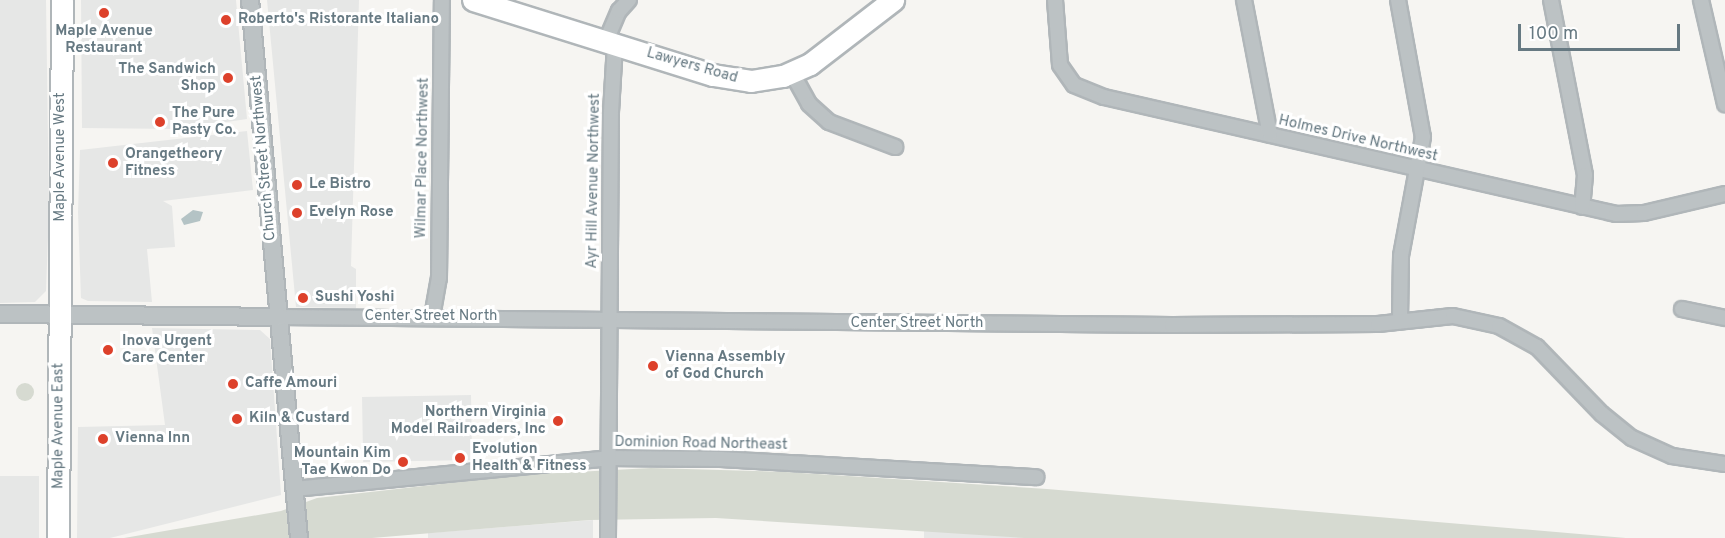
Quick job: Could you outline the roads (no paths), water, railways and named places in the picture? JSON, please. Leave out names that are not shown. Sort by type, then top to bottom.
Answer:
[{"type":"main road","name":"Maple Avenue West","points":[[59,315],[62,0]]},
{"type":"main road","name":"Lawyers Road","points":[[473,0],[501,4],[610,42],[736,81],[766,80],[792,73],[828,52],[893,0]]},
{"type":"main road","name":"Maple Avenue East","points":[[58,538],[59,315]]},
{"type":"street","name":"Church Street Northwest","points":[[250,0],[298,538]]},
{"type":"street","name":"Wilmar Place Northwest","points":[[432,317],[439,278],[442,0]]},
{"type":"street","points":[[610,42],[619,12],[629,0]]},
{"type":"street","name":"Holmes Drive Northwest","points":[[1055,0],[1060,65],[1066,76],[1084,91],[1582,207],[1635,214],[1725,194]]},
{"type":"street","points":[[1244,0],[1270,135]]},
{"type":"street","points":[[1398,0],[1422,126],[1419,170],[1401,256],[1400,320]]},
{"type":"street","points":[[1551,0],[1584,176],[1582,207]]},
{"type":"street","points":[[1701,0],[1725,104]]},
{"type":"street","name":"Ayr Hill Avenue Northwest","points":[[608,538],[610,42]]},
{"type":"street","points":[[792,73],[809,104],[829,122],[895,147]]},
{"type":"street","points":[[1682,309],[1725,318]]},
{"type":"street","name":"Center Street North","points":[[0,314],[1166,325],[1378,324],[1453,316],[1499,326],[1554,361],[1602,414],[1632,438],[1672,456],[1725,464]]},
{"type":"street","name":"Dominion Road Northeast","points":[[294,489],[608,459],[766,461],[1036,477]]},
{"type":"place","name":"Maple Avenue Restaurant","points":[[104,13]]},
{"type":"place","name":"Roberto's Ristorante Italiano","points":[[226,20]]},
{"type":"place","name":"The Sandwich Shop","points":[[228,78]]},
{"type":"place","name":"The Pure Pasty Co.","points":[[160,122]]},
{"type":"place","name":"Orangetheory Fitness","points":[[113,163]]},
{"type":"place","name":"Le Bistro","points":[[297,185]]},
{"type":"place","name":"Evelyn Rose","points":[[297,213]]},
{"type":"place","name":"Sushi Yoshi","points":[[303,298]]},
{"type":"place","name":"Inova Urgent Care Center","points":[[108,350]]},
{"type":"place","name":"Vienna Assembly of God Church","points":[[653,366]]},
{"type":"place","name":"Caffe Amouri","points":[[233,384]]},
{"type":"place","name":"Kiln & Custard","points":[[237,419]]},
{"type":"place","name":"Northern Virginia Model Railroaders, Inc","points":[[558,421]]},
{"type":"place","name":"Vienna Inn","points":[[103,439]]},
{"type":"place","name":"Evolution Health & Fitness","points":[[460,458]]},
{"type":"place","name":"Mountain Kim Tae Kwon Do","points":[[403,462]]}]
